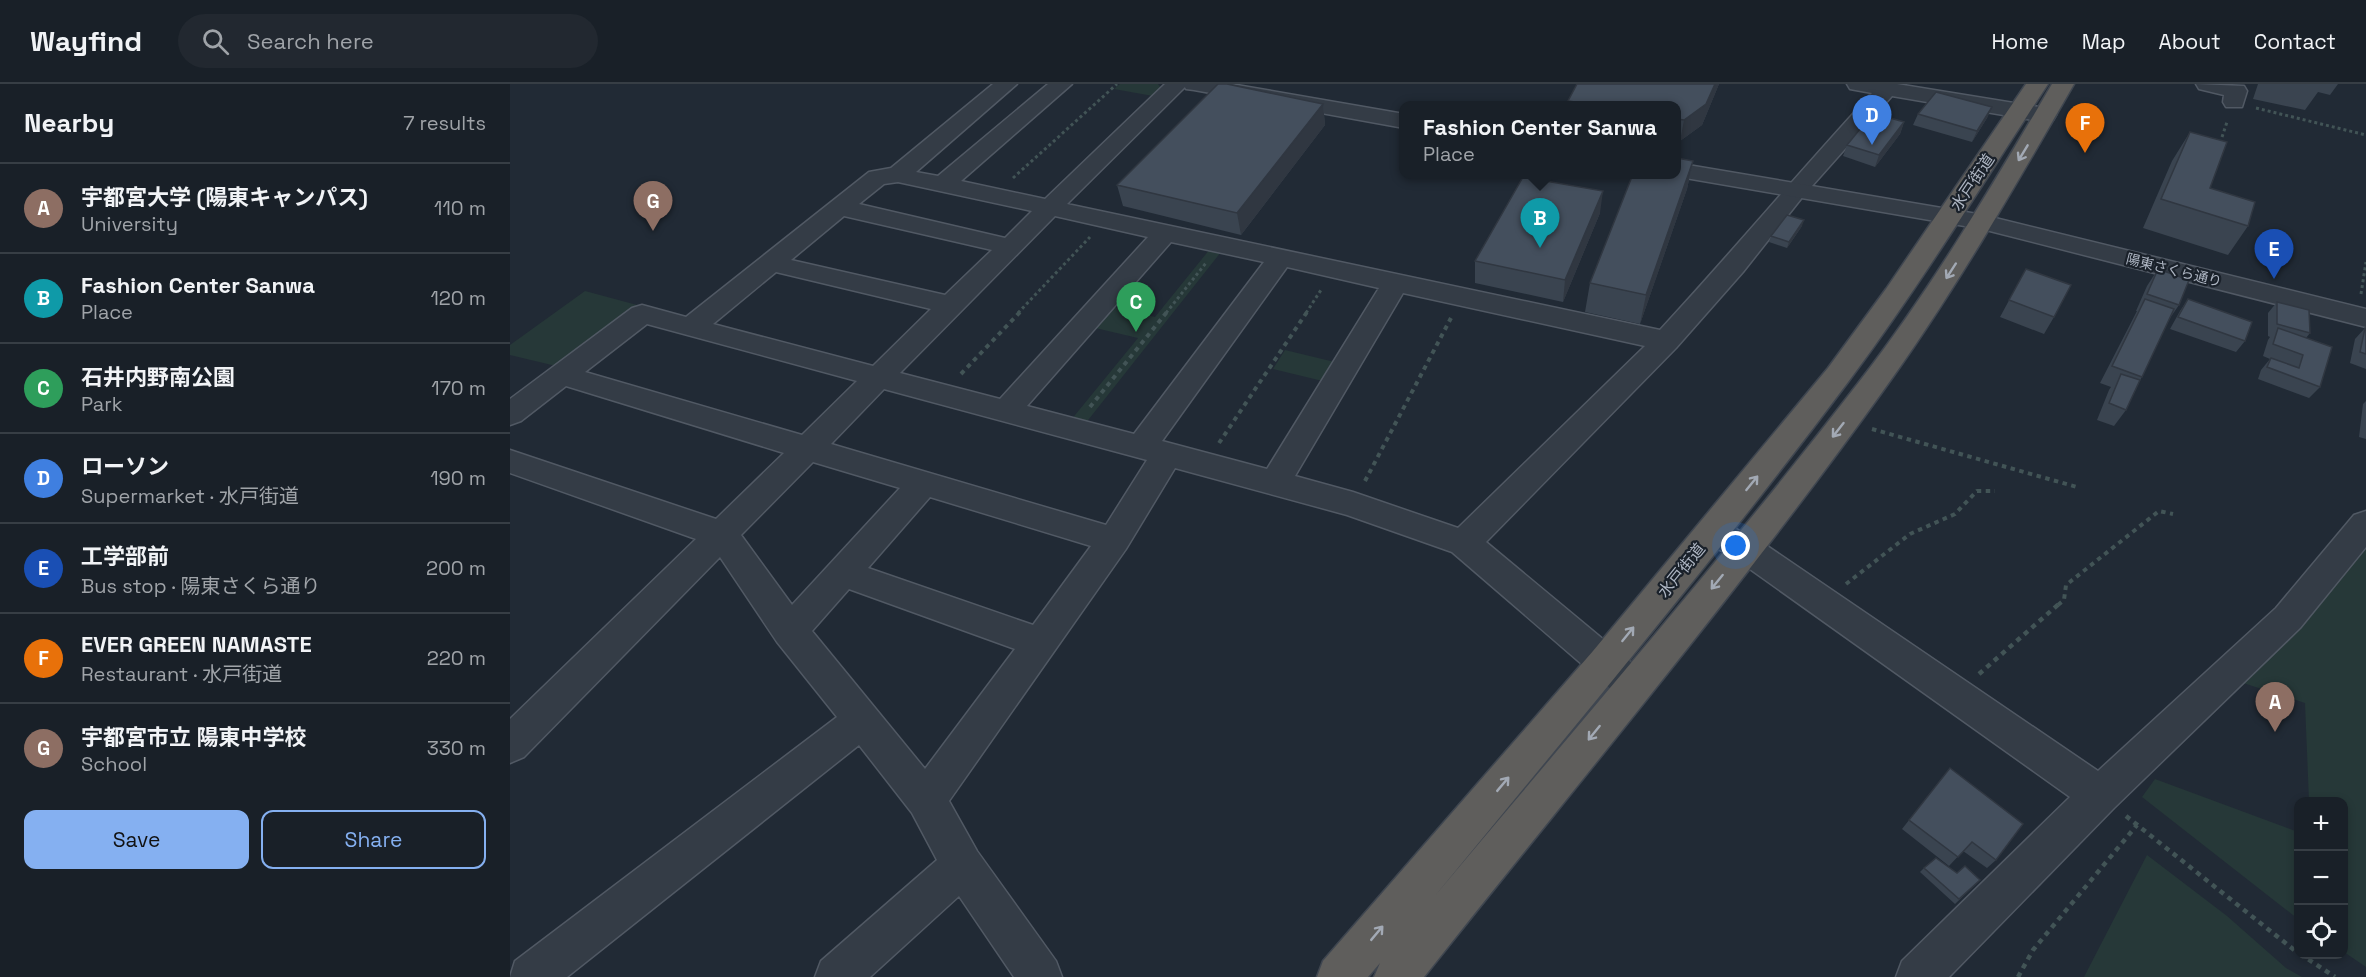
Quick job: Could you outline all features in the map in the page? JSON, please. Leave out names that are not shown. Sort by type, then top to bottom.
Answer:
[{"type":"highway","name":"水戸街道","points":[[1396,977],[1846,421],[1929,305],[1966,218],[2020,111],[2037,84]]},
{"type":"highway","name":"水戸街道","points":[[1339,977],[1606,662],[1713,531],[1966,218],[2046,115],[2063,84]]},
{"type":"street","points":[[898,175],[1006,84]]},
{"type":"street","points":[[943,184],[1061,84]]},
{"type":"street","points":[[510,745],[951,305],[1177,84]]},
{"type":"street","points":[[1194,84],[1399,120]]},
{"type":"street","points":[[1858,84],[2046,115]]},
{"type":"street","points":[[2207,84],[2236,91],[2234,102]]},
{"type":"street","points":[[1464,543],[1666,341],[1734,266],[1795,190],[1887,89]]},
{"type":"street","name":"陽東さくら通り","points":[[1681,171],[1966,218],[2362,317]]},
{"type":"street","points":[[690,328],[877,177],[898,175],[1666,341]]},
{"type":"street","points":[[839,207],[1011,247]]},
{"type":"street","points":[[1006,411],[1166,232]]},
{"type":"street","points":[[927,800],[1114,540],[1154,450],[1281,257]]},
{"type":"street","points":[[771,263],[951,305]]},
{"type":"street","points":[[1275,483],[1396,282]]},
{"type":"street","points":[[510,414],[642,314],[1353,504],[1464,543],[1633,686]]},
{"type":"street","points":[[562,375],[1114,540]]},
{"type":"street","points":[[510,461],[723,535],[790,631],[927,800],[962,865],[1040,977]]},
{"type":"street","points":[[790,631],[924,483]]},
{"type":"street","points":[[1917,977],[2100,795],[2288,618],[2366,524]]},
{"type":"street","points":[[1713,531],[1744,548],[2100,795]]},
{"type":"street","points":[[843,573],[1042,643]]},
{"type":"street","points":[[531,977],[862,720]]},
{"type":"street","points":[[837,977],[962,865]]},
{"type":"path","points":[[994,196],[1117,84]]},
{"type":"path","points":[[2234,102],[2366,135]]},
{"type":"path","points":[[942,394],[1107,219]]},
{"type":"path","points":[[1072,429],[1221,244]]},
{"type":"path","points":[[2362,317],[2366,261]]},
{"type":"path","points":[[1206,464],[1335,269]]},
{"type":"path","points":[[1353,504],[1462,296]]},
{"type":"path","points":[[1846,421],[2077,487]]},
{"type":"path","points":[[1823,602],[1910,534],[1955,514],[1977,491],[1995,491]]},
{"type":"path","points":[[1955,695],[2064,600],[2067,585],[2159,511],[2173,514]]},
{"type":"path","points":[[2100,795],[2294,950]]},
{"type":"path","points":[[2018,977],[2033,950],[2137,825]]},
{"type":"path","points":[[2307,959],[2335,977]]},
{"type":"shaded area","points":[[1120,84],[1158,84],[1161,88],[1153,96],[1114,89]]},
{"type":"shaded area","points":[[1210,249],[1221,252],[1085,424],[1071,420],[1138,338],[1091,327],[1109,306],[1155,317]]},
{"type":"shaded area","points":[[585,291],[637,305],[556,366],[510,355],[510,345]]},
{"type":"shaded area","points":[[1285,350],[1347,365],[1335,384],[1273,369]]},
{"type":"shaded area","points":[[2366,543],[2366,967],[2348,955],[2348,797],[2309,797],[2305,703],[2237,681]]},
{"type":"shaded area","points":[[2155,779],[2294,831],[2294,916],[2142,797]]},
{"type":"shaded area","points":[[2147,855],[2227,916],[2286,968],[2302,977],[2084,977]]},
{"type":"building","points":[[1218,84],[1323,104],[1237,213],[1117,185]]},
{"type":"building","points":[[1577,84],[1715,84],[1706,104],[1684,120],[1681,120],[1681,101],[1568,101]]},
{"type":"building","points":[[1936,92],[1992,107],[1977,131],[1918,114]]},
{"type":"building","points":[[1873,113],[1904,122],[1879,155],[1847,145]]},
{"type":"building","points":[[2190,132],[2227,142],[2210,188],[2255,202],[2248,226],[2161,199]]},
{"type":"building","points":[[1681,159],[1693,161],[1646,295],[1590,283],[1631,179],[1681,179]]},
{"type":"building","points":[[1522,179],[1534,179],[1603,191],[1565,280],[1475,261]]},
{"type":"building","points":[[1787,215],[1804,220],[1789,242],[1771,236]]},
{"type":"building","points":[[2026,269],[2071,285],[2054,317],[2009,300]]},
{"type":"building","points":[[2158,269],[2189,280],[2179,305],[2147,294]]},
{"type":"building","points":[[2145,299],[2174,309],[2142,377],[2112,366]]},
{"type":"building","points":[[2188,299],[2252,322],[2245,341],[2178,317]]},
{"type":"building","points":[[2277,302],[2309,310],[2310,333],[2277,324]]},
{"type":"building","points":[[2278,328],[2332,347],[2320,387],[2267,367],[2271,358],[2299,368],[2303,355],[2273,344]]},
{"type":"building","points":[[2366,328],[2366,354],[2360,352]]},
{"type":"building","points":[[2121,374],[2140,380],[2126,410],[2109,403]]},
{"type":"building","points":[[1950,768],[2023,824],[1996,860],[1972,842],[1958,857],[1909,820]]},
{"type":"building","points":[[1936,858],[1957,873],[1965,866],[1980,880],[1959,899],[1924,868]]},
{"type":"place","name":"ローソン","points":[[1872,145]]},
{"type":"place","name":"EVER GREEN NAMASTE","points":[[2085,153]]},
{"type":"place","name":"宇都宮市立 陽東中学校","points":[[653,231]]},
{"type":"place","name":"Fashion Center Sanwa","points":[[1540,248]]},
{"type":"place","name":"工学部前","points":[[2274,279]]},
{"type":"place","name":"石井内野南公園","points":[[1136,332]]},
{"type":"place","name":"宇都宮大学 (陽東キャンパス)","points":[[2275,732]]}]
